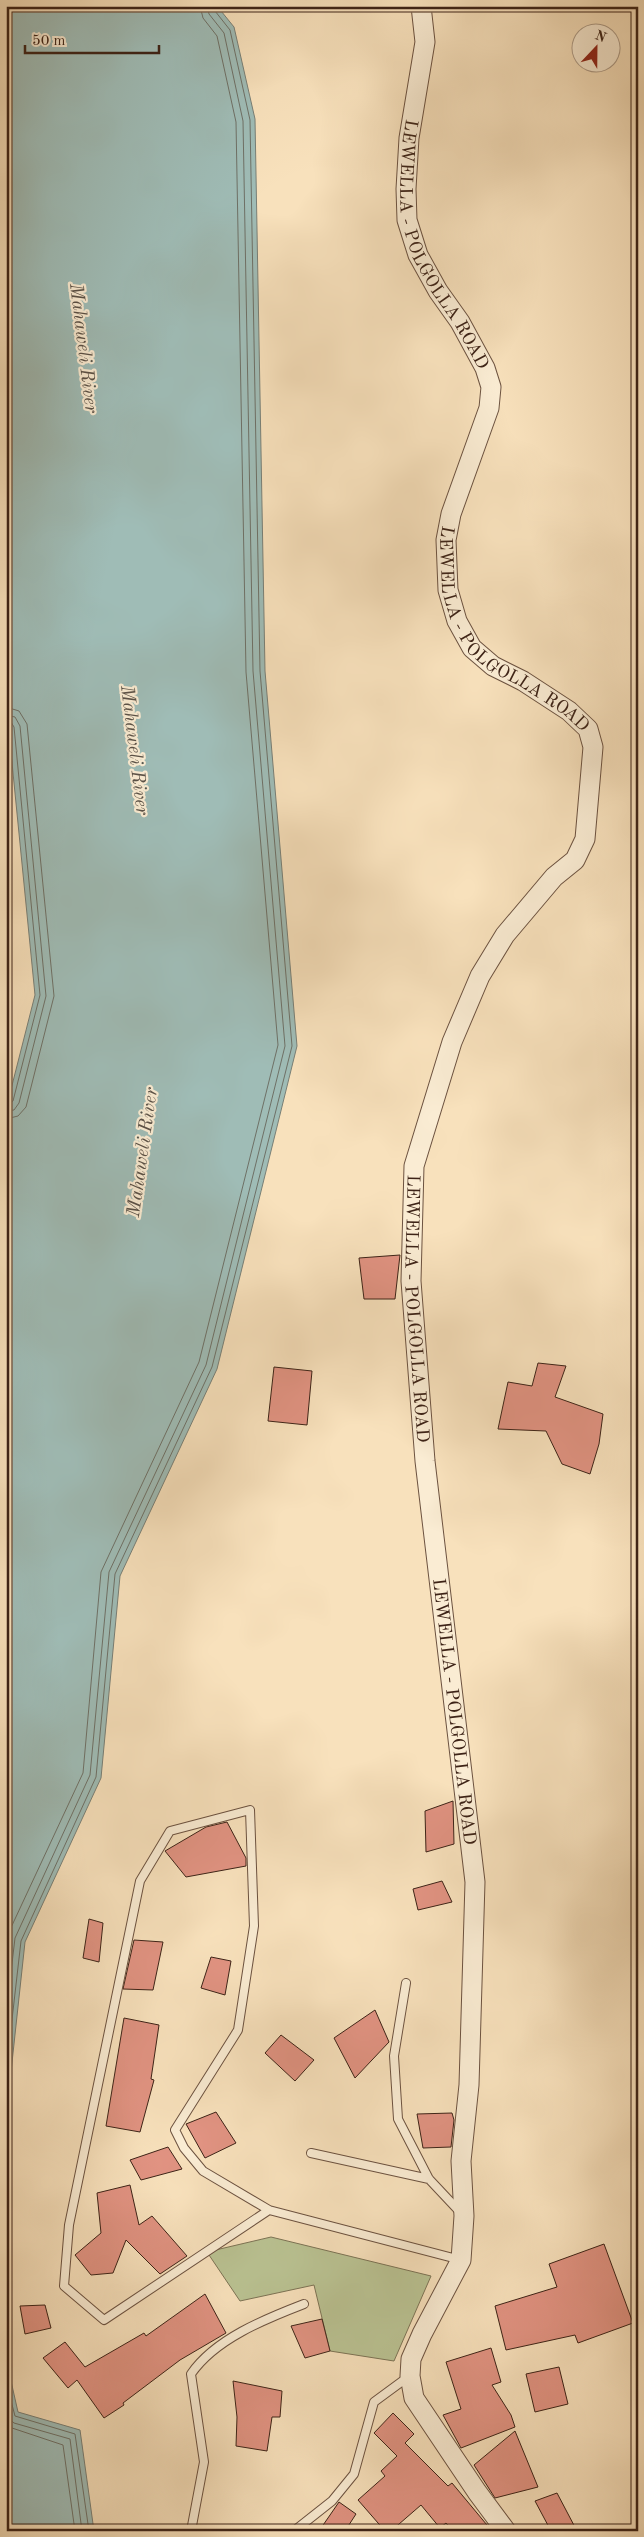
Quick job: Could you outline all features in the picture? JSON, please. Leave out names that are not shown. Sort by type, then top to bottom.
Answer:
[{"type":"street","name":"LEWELLA - POLGOLLA ROAD","points":[[421,6],[425,42],[409,138],[406,189],[407,220],[418,255],[438,291],[460,322],[485,368],[491,387],[489,408],[451,514],[446,540],[448,590],[457,621],[472,648],[493,666],[523,681],[569,711],[588,729],[593,747],[585,839],[575,860],[554,877],[505,935],[480,976],[452,1042],[414,1166],[411,1281],[424,1443],[476,1882],[469,2085],[461,2161],[464,2216],[462,2260],[422,2334],[412,2359],[410,2376],[414,2398],[477,2492],[506,2531]]},
{"type":"lane","points":[[269,2210],[104,2320],[64,2286],[69,2224],[140,1881],[170,1831],[250,1810],[254,1926],[238,2030],[175,2130],[184,2148],[203,2171],[269,2210],[462,2260]]},
{"type":"lane","points":[[406,1982],[394,2056],[398,2118],[428,2180],[464,2216]]},
{"type":"lane","points":[[311,2153],[428,2180]]},
{"type":"lane","points":[[191,2531],[204,2462],[191,2374],[201,2359],[259,2322],[304,2304]]},
{"type":"lane","points":[[294,2531],[332,2501],[354,2474],[374,2402],[410,2376]]},
{"type":"green space","points":[[271,2237],[431,2276],[394,2361],[330,2351],[314,2285],[240,2301],[207,2252]]},
{"type":"water","name":"Mahaweli River","points":[[6,6],[217,6],[234,27],[255,119],[265,671],[297,1046],[217,1369],[120,1576],[101,1778],[25,1942],[6,2118],[6,1109],[35,995],[6,702]]},
{"type":"water","points":[[6,2359],[18,2412],[80,2430],[94,2531],[6,2531]]},
{"type":"building","points":[[400,1255],[395,1299],[364,1299],[359,1258]]},
{"type":"building","points":[[538,1363],[566,1366],[555,1397],[603,1414],[599,1444],[590,1474],[562,1464],[546,1431],[498,1429],[508,1382],[532,1386]]},
{"type":"building","points":[[274,1367],[312,1371],[307,1425],[268,1421]]},
{"type":"building","points":[[453,1801],[454,1844],[426,1852],[425,1811]]},
{"type":"building","points":[[227,1822],[246,1858],[246,1866],[186,1877],[165,1851],[206,1827]]},
{"type":"building","points":[[442,1881],[452,1902],[418,1910],[413,1889]]},
{"type":"building","points":[[89,1919],[103,1923],[99,1962],[83,1958]]},
{"type":"building","points":[[134,1940],[163,1942],[153,1990],[123,1989]]},
{"type":"building","points":[[211,1957],[231,1961],[225,1995],[201,1988]]},
{"type":"building","points":[[375,2010],[389,2042],[355,2078],[334,2038]]},
{"type":"building","points":[[124,2018],[159,2025],[151,2079],[154,2080],[140,2132],[106,2126]]},
{"type":"building","points":[[281,2035],[314,2060],[295,2081],[265,2053]]},
{"type":"building","points":[[216,2112],[236,2143],[205,2158],[186,2124]]},
{"type":"building","points":[[452,2113],[454,2120],[451,2147],[423,2148],[417,2114]]},
{"type":"building","points":[[168,2147],[182,2169],[141,2180],[130,2160]]},
{"type":"building","points":[[130,2185],[139,2225],[152,2216],[187,2256],[160,2274],[126,2240],[113,2273],[91,2275],[75,2255],[101,2233],[97,2193]]},
{"type":"building","points":[[604,2244],[633,2323],[578,2343],[575,2335],[506,2350],[495,2306],[557,2287],[549,2264]]},
{"type":"building","points":[[205,2294],[226,2333],[180,2360],[123,2403],[124,2405],[104,2418],[77,2380],[68,2388],[43,2358],[65,2342],[85,2367],[144,2333],[146,2336]]},
{"type":"building","points":[[45,2305],[51,2328],[25,2334],[20,2306]]},
{"type":"building","points":[[322,2319],[330,2351],[305,2358],[291,2326]]},
{"type":"building","points":[[491,2348],[501,2382],[492,2385],[511,2415],[515,2427],[461,2448],[443,2415],[461,2409],[446,2362]]},
{"type":"building","points":[[559,2367],[568,2404],[535,2412],[526,2374]]},
{"type":"building","points":[[233,2381],[282,2391],[280,2417],[272,2417],[267,2451],[236,2446],[237,2417]]},
{"type":"building","points":[[393,2413],[414,2434],[405,2443],[448,2486],[452,2483],[492,2531],[453,2531],[446,2523],[440,2528],[421,2505],[391,2531],[385,2531],[358,2500],[385,2476],[381,2471],[397,2456],[374,2433]]},
{"type":"building","points":[[515,2431],[538,2487],[495,2498],[474,2465]]},
{"type":"building","points":[[557,2493],[577,2531],[551,2531],[535,2501]]},
{"type":"building","points":[[339,2502],[356,2514],[345,2531],[319,2531]]}]
